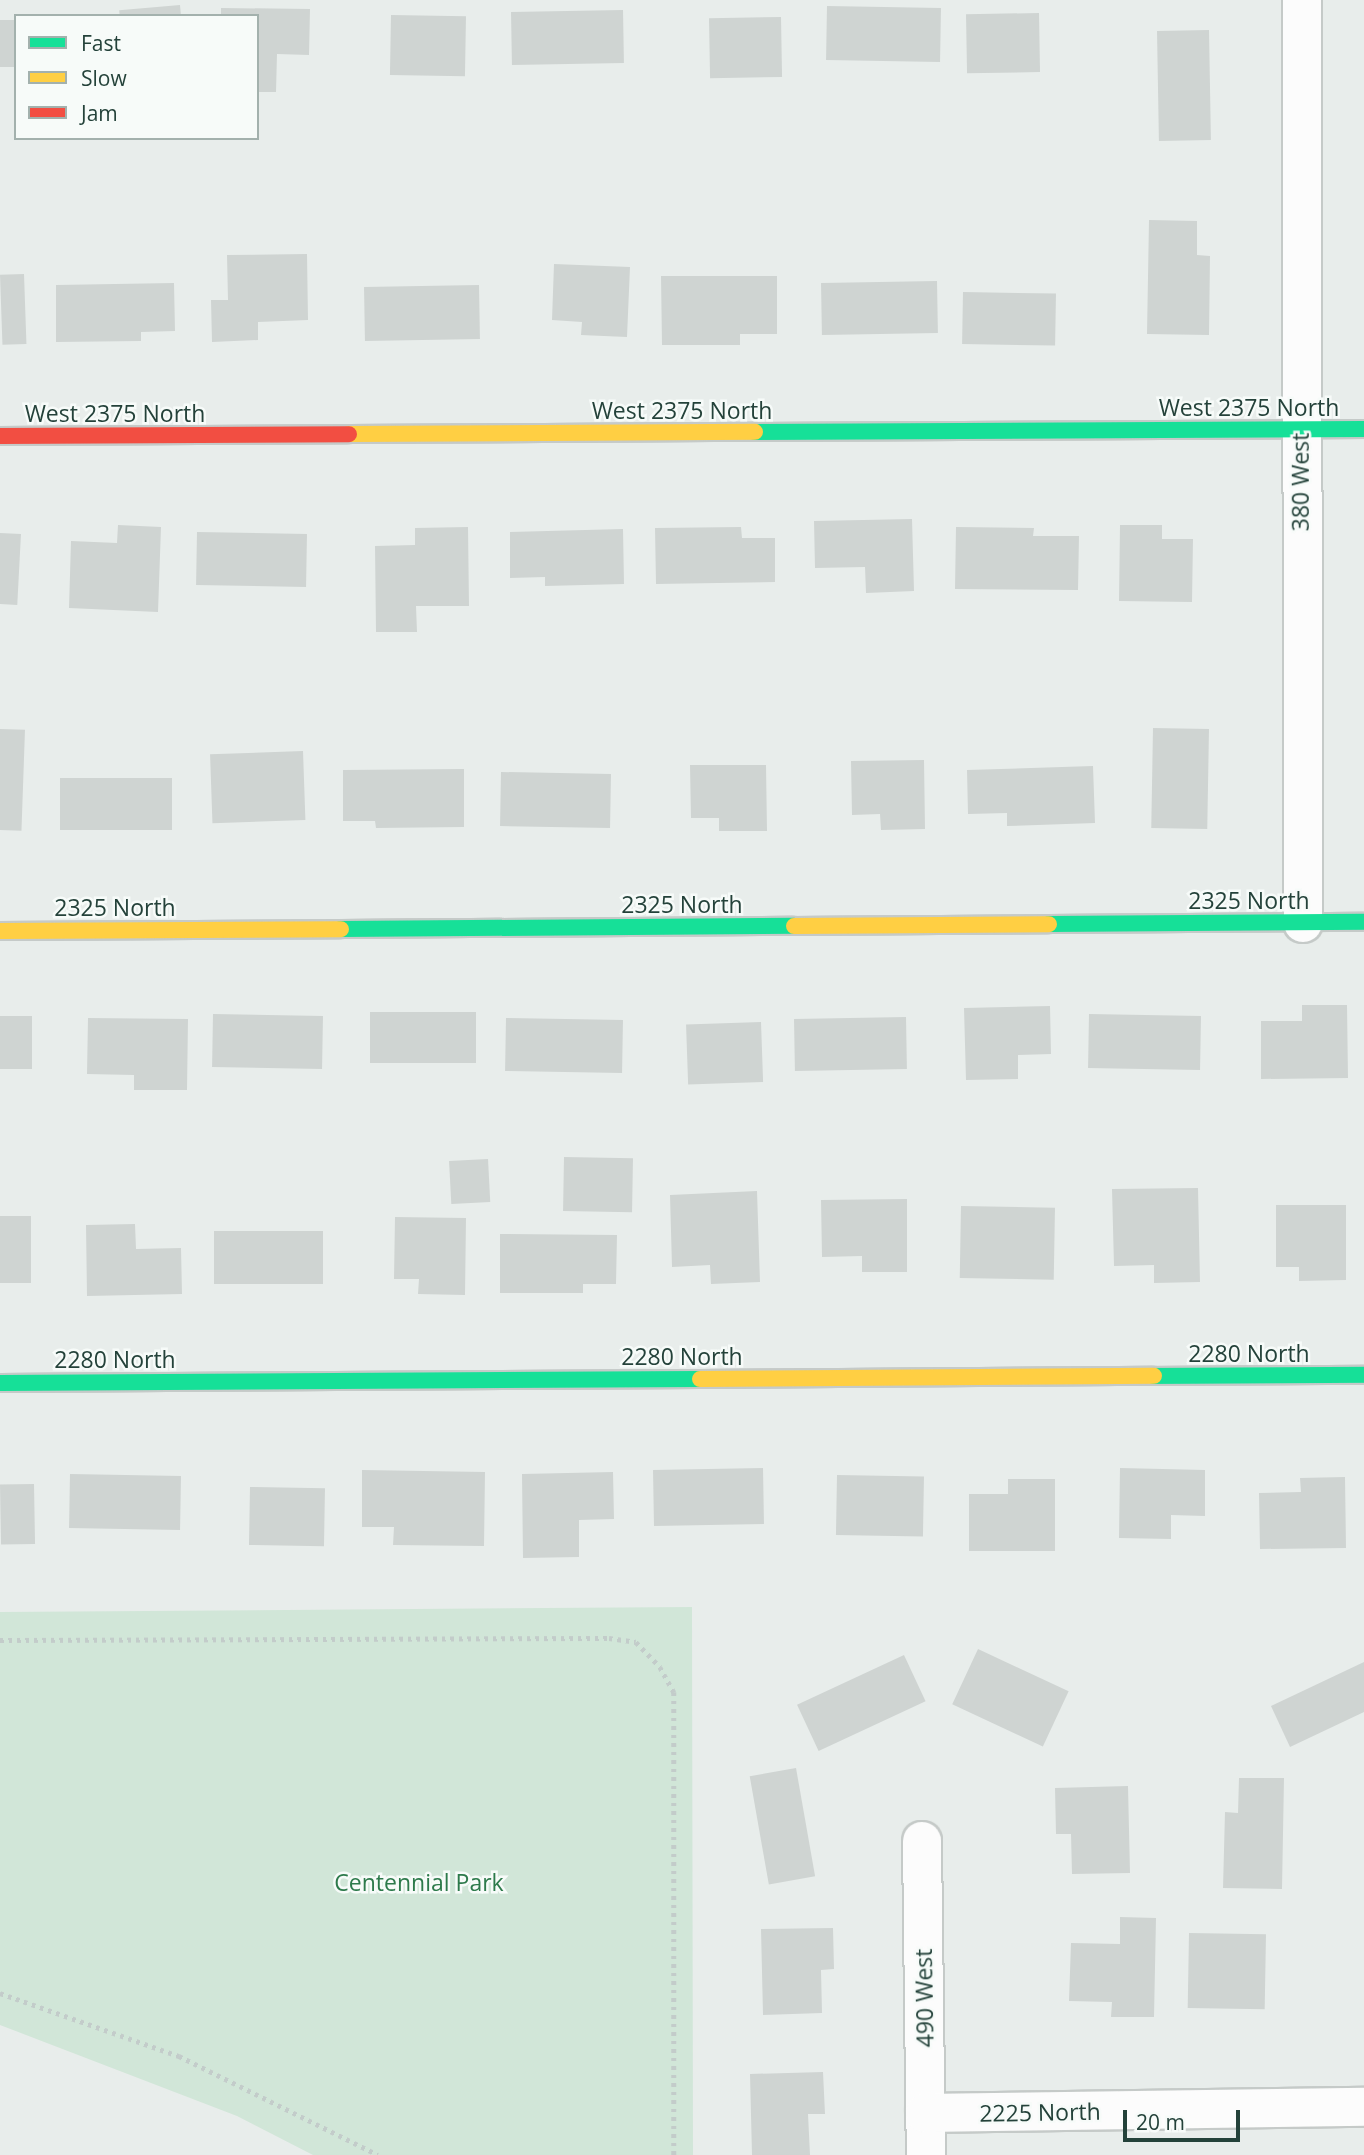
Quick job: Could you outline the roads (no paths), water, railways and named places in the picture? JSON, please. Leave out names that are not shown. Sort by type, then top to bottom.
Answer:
[{"type":"street","name":"380 West","points":[[1302,0],[1300,430],[1303,923]]},
{"type":"street","name":"West 2375 North","points":[[0,436],[1364,429]]},
{"type":"street","name":"2325 North","points":[[0,931],[1364,922]]},
{"type":"street","name":"2280 North","points":[[0,1383],[1364,1375]]},
{"type":"street","name":"490 West","points":[[922,1841],[926,2155]]},
{"type":"street","name":"2225 North","points":[[925,2113],[1364,2107]]},
{"type":"park label","name":"Centennial Park","points":[[419,1882]]}]
